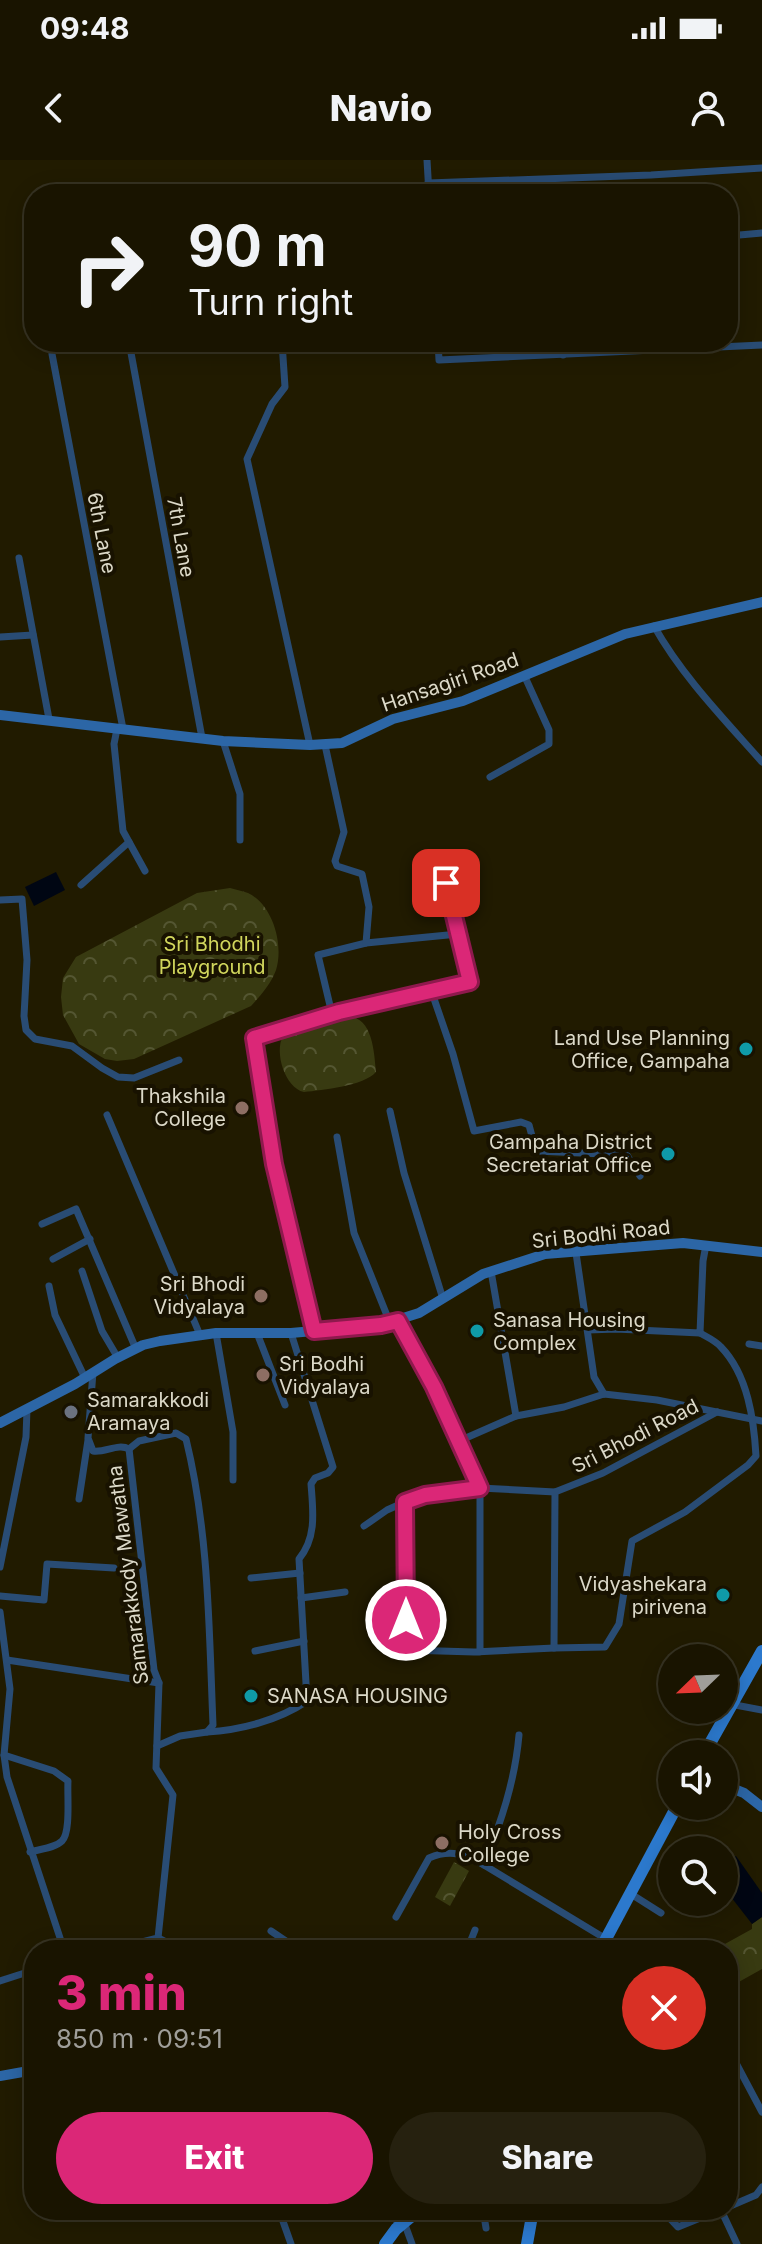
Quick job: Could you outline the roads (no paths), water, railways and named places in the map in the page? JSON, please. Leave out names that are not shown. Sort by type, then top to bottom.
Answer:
[{"type":"main road","points":[[738,1691],[762,1651]]},
{"type":"main road","points":[[605,1940],[670,1820]]},
{"type":"main road","points":[[385,2244],[406,2220]]},
{"type":"main road","points":[[527,2244],[531,2220]]},
{"type":"street","points":[[427,160],[428,183],[762,168]]},
{"type":"street","points":[[738,235],[762,233]]},
{"type":"street","points":[[738,344],[762,345]]},
{"type":"street","name":"6th Lane","points":[[54,352],[120,729],[114,744],[123,831],[145,871]]},
{"type":"street","name":"7th Lane","points":[[131,352],[202,738]]},
{"type":"street","points":[[283,352],[285,387],[272,404],[247,459],[310,745]]},
{"type":"street","points":[[439,352],[439,360],[606,352]]},
{"type":"street","points":[[19,558],[49,719]]},
{"type":"street","name":"Hansagiri Road","points":[[0,715],[223,741],[325,745],[351,740],[393,719],[463,701],[585,649],[654,626],[762,602]]},
{"type":"street","points":[[654,626],[699,691],[762,762]]},
{"type":"street","points":[[0,637],[33,635]]},
{"type":"street","points":[[490,777],[549,744],[549,730],[525,677]]},
{"type":"street","points":[[223,741],[240,794],[240,840]]},
{"type":"street","points":[[325,745],[344,832],[335,861],[337,866],[362,874],[369,907],[366,943]]},
{"type":"street","points":[[81,885],[129,842]]},
{"type":"street","points":[[314,1331],[274,1164],[254,1038],[332,1014],[470,982],[440,858]]},
{"type":"street","points":[[0,900],[22,899],[27,960],[24,1016],[26,1030],[35,1039],[72,1046],[118,1077],[134,1078],[179,1060]]},
{"type":"street","points":[[332,1014],[318,955],[366,943],[458,934]]},
{"type":"street","points":[[431,990],[474,1131],[521,1122],[529,1125],[536,1151],[627,1155],[640,1176]]},
{"type":"street","points":[[390,1111],[404,1173],[443,1299]]},
{"type":"street","points":[[107,1115],[200,1335]]},
{"type":"street","points":[[337,1137],[354,1233],[394,1322],[413,1344],[480,1488],[480,1652]]},
{"type":"street","points":[[42,1224],[76,1209],[136,1349]]},
{"type":"street","points":[[53,1259],[90,1239]]},
{"type":"street","name":"Sri Bodhi Road","points":[[0,1423],[118,1358],[160,1341],[216,1333],[291,1333],[394,1322],[419,1313],[491,1271],[545,1254],[683,1243],[762,1252]]},
{"type":"street","points":[[700,1333],[706,1245]]},
{"type":"street","points":[[576,1253],[594,1377],[604,1394]]},
{"type":"street","points":[[82,1271],[102,1331],[118,1358]]},
{"type":"street","points":[[491,1271],[516,1416]]},
{"type":"street","points":[[49,1286],[55,1315],[89,1375],[88,1438],[79,1499]]},
{"type":"street","points":[[405,1502],[407,1650],[480,1652],[605,1647],[619,1624],[632,1541],[685,1512],[756,1456],[745,1390],[731,1359],[719,1345],[700,1333],[588,1330]]},
{"type":"street","points":[[216,1333],[233,1432],[233,1480]]},
{"type":"street","points":[[257,1333],[285,1405]]},
{"type":"street","points":[[157,1746],[180,1736],[244,1727],[307,1701],[299,1559],[308,1548],[313,1524],[311,1484],[333,1467],[291,1333]]},
{"type":"street","points":[[749,1344],[762,1346]]},
{"type":"street","points":[[459,1441],[516,1416],[564,1407],[604,1394],[657,1400],[762,1421]]},
{"type":"street","points":[[0,1567],[26,1437],[27,1409]]},
{"type":"street","name":"Sri Bhodi Road","points":[[554,1648],[555,1492],[603,1473],[717,1412]]},
{"type":"street","points":[[129,1449],[139,1441],[176,1433],[186,1439],[194,1471],[210,1599],[213,1725],[207,1732]]},
{"type":"street","name":"Samarakkody Mawatha","points":[[88,1438],[93,1451],[129,1449],[154,1670],[159,1683],[156,1768],[173,1795],[158,1938]]},
{"type":"street","points":[[364,1526],[387,1510],[425,1495],[480,1488],[555,1492]]},
{"type":"street","points":[[0,1596],[44,1600],[47,1564],[114,1568]]},
{"type":"street","points":[[251,1578],[300,1573]]},
{"type":"street","points":[[301,1598],[345,1592]]},
{"type":"street","points":[[0,1612],[10,1689],[4,1755],[10,1788],[61,1940]]},
{"type":"street","points":[[255,1651],[304,1641]]},
{"type":"street","points":[[7,1660],[159,1683]]},
{"type":"street","points":[[738,1706],[762,1710]]},
{"type":"street","points":[[484,1865],[502,1820],[516,1770],[519,1735]]},
{"type":"street","points":[[4,1755],[54,1771],[68,1781],[67,1833],[54,1846],[30,1852]]},
{"type":"street","points":[[738,1791],[762,1807]]},
{"type":"street","points":[[396,1917],[429,1858],[454,1852],[484,1865],[597,1940]]},
{"type":"street","points":[[631,1894],[658,1911]]},
{"type":"street","points":[[471,1940],[475,1930]]},
{"type":"street","points":[[271,1931],[284,1940]]},
{"type":"street","points":[[151,1940],[162,1940]]},
{"type":"street","points":[[0,1981],[24,1973]]},
{"type":"street","points":[[738,2067],[762,2112]]},
{"type":"street","points":[[0,2076],[24,2072]]},
{"type":"street","points":[[738,2203],[756,2195],[762,2187]]},
{"type":"street","points":[[283,2220],[291,2244]]},
{"type":"street","points":[[398,2220],[412,2244]]},
{"type":"street","points":[[485,2220],[486,2228]]},
{"type":"street","points":[[671,2220],[678,2227],[695,2220]]},
{"type":"street","points":[[725,2220],[737,2244]]},
{"type":"place","name":"Land Use Planning Office, Gampaha","points":[[746,1049]]},
{"type":"place","name":"Thakshila College","points":[[242,1108]]},
{"type":"place","name":"Gampaha District Secretariat Office","points":[[668,1154]]},
{"type":"place","name":"Sri Bhodi Vidyalaya","points":[[261,1296]]},
{"type":"place","name":"Sanasa Housing Complex","points":[[477,1331]]},
{"type":"place","name":"Sri Bodhi Vidyalaya","points":[[263,1375]]},
{"type":"place","name":"Samarakkodi Aramaya","points":[[71,1412]]},
{"type":"place","name":"Vidyashekara pirivena","points":[[723,1595]]},
{"type":"place","name":"SANASA HOUSING","points":[[251,1696]]},
{"type":"place","name":"Holy Cross College","points":[[442,1843]]},
{"type":"park label","name":"Sri Bhodhi Playground","points":[[212,956]]}]
